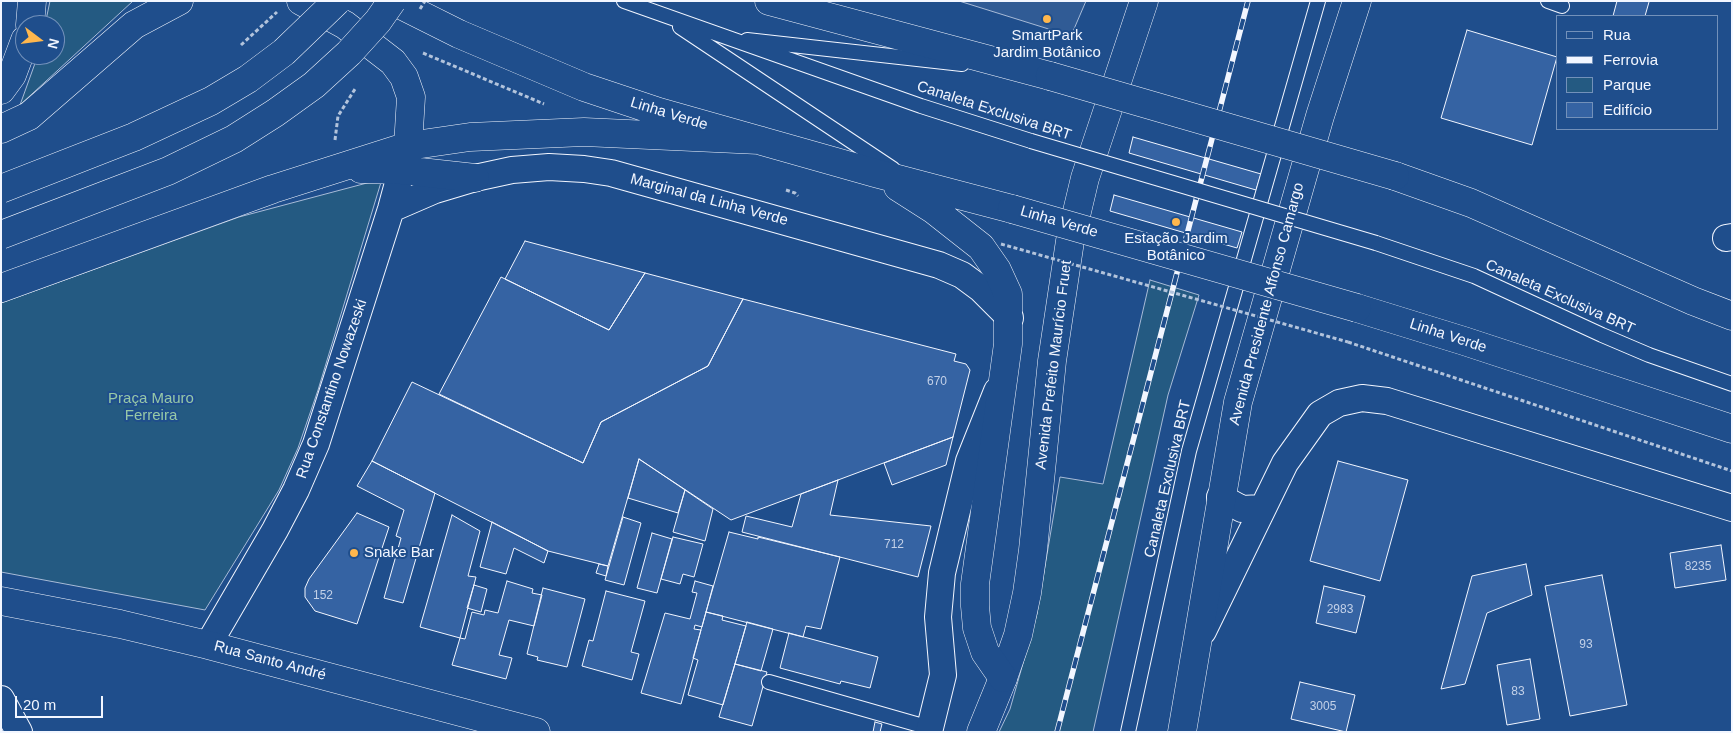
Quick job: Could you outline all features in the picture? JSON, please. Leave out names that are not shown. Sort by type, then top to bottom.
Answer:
[{"type":"main road","points":[[31,15],[32,1]]},
{"type":"main road","points":[[1,129],[29,116],[134,25],[179,1]]},
{"type":"main road","points":[[1,189],[134,137],[211,101],[248,79],[284,52],[336,1]]},
{"type":"main road","points":[[1,235],[168,172],[234,139],[275,113],[314,84],[349,53],[393,1]]},
{"type":"main road","name":"Linha Verde","points":[[393,1],[459,34],[584,86],[659,112],[875,173],[1012,208],[1357,308],[1464,341],[1732,430]]},
{"type":"main road","points":[[769,1],[1042,74],[1395,176],[1471,203],[1693,301],[1732,316]]},
{"type":"main road","name":"Avenida Prefeito Maurício Fruet","points":[[981,732],[1018,635],[1027,593],[1034,550],[1052,362],[1070,241],[1085,178],[1144,1]]},
{"type":"main road","name":"Avenida Presidente Affonso Camargo","points":[[1184,729],[1220,497],[1246,366],[1320,116],[1357,1]]},
{"type":"main road","points":[[291,5],[345,25],[394,62],[404,77],[411,97],[405,158]]},
{"type":"main road","points":[[1,90],[12,75],[16,65]]},
{"type":"main road","points":[[1,288],[213,210],[335,169],[405,158],[470,137],[584,132],[759,140]]},
{"type":"main road","points":[[405,158],[475,178]]},
{"type":"main road","points":[[875,173],[934,210],[981,247],[997,270],[1008,294],[1010,318],[976,584],[975,606],[977,628],[985,652],[1003,678]]},
{"type":"main road","points":[[1693,301],[1732,310]]},
{"type":"main road","name":"Rua Santo André","points":[[1,601],[120,624],[208,645],[536,732]]},
{"type":"street","name":"Rua Constantino Nowazeski","points":[[208,645],[296,490],[336,387],[392,209],[405,158]]},
{"type":"street","name":"Marginal da Linha Verde","points":[[392,209],[435,190],[475,178],[512,170],[549,167],[584,169],[639,180],[939,265],[962,275],[981,288],[1010,318]]},
{"type":"street","points":[[930,730],[942,675],[938,617],[939,593],[968,462],[1003,377]]},
{"type":"street","points":[[1197,643],[1285,463],[1320,414],[1339,403],[1362,398],[1387,400],[1732,508]]},
{"type":"street","points":[[1220,497],[1242,509],[1262,508]]},
{"type":"street","points":[[1,699],[19,732]]},
{"type":"lane","name":"Canaleta Exclusiva BRT","points":[[624,1],[722,37],[1031,141],[1376,243],[1474,276],[1649,355],[1732,384]]},
{"type":"lane","name":"Canaleta Exclusiva BRT","points":[[1128,732],[1189,451],[1318,1]]},
{"type":"lane","points":[[1548,1],[1562,6]]},
{"type":"lane","name":"Canaleta Exclusiva BRT","points":[[663,16],[913,183]]},
{"type":"lane","name":"Canaleta Exclusiva BRT","points":[[722,37],[1042,74]]},
{"type":"lane","points":[[769,682],[930,730]]},
{"type":"path","points":[[244,42],[291,5]]},
{"type":"path","points":[[335,169],[335,133],[338,116],[344,104]]},
{"type":"path","points":[[1001,244],[1348,342],[1732,470]]},
{"type":"green space","points":[[50,1],[133,1],[65,64],[65,15],[47,15]]},
{"type":"green space","points":[[34,65],[63,65],[20,105]]},
{"type":"green space","name":"Praça Mauro Ferreira","points":[[382,179],[318,390],[298,448],[279,490],[205,610],[1,572],[1,303],[239,217]]},
{"type":"green space","points":[[1150,280],[1199,295],[1168,395],[1093,732],[999,732],[1010,709],[1037,614],[1060,477],[1103,484]]},
{"type":"shaded area","name":"SmartPark Jardim Botânico","points":[[959,1],[1086,1],[1071,36]]},
{"type":"building","points":[[1617,1],[1649,2],[1645,15],[1613,15]]},
{"type":"building","points":[[1467,30],[1556,57],[1532,145],[1441,118]]},
{"type":"building","points":[[1133,137],[1261,174],[1256,190],[1129,153]]},
{"type":"building","name":"Estação Jardim Botânico","points":[[1114,195],[1242,232],[1237,248],[1110,211]]},
{"type":"building","points":[[525,241],[645,273],[609,330],[505,279]]},
{"type":"building","points":[[645,273],[743,299],[708,366],[601,422],[583,463],[439,394],[501,277],[609,330]]},
{"type":"building","points":[[743,299],[956,354],[954,361],[966,364],[970,370],[953,437],[731,520],[639,459],[608,566],[548,551],[372,461],[412,382],[583,463],[601,422],[708,366]]},
{"type":"building","points":[[953,437],[946,465],[892,485],[884,463]]},
{"type":"building","points":[[639,459],[685,490],[678,513],[628,498]]},
{"type":"building","points":[[372,461],[435,493],[403,603],[384,598],[401,538],[396,536],[404,510],[357,486]]},
{"type":"building","points":[[1338,461],[1408,480],[1380,581],[1310,561]]},
{"type":"building","points":[[838,480],[830,515],[931,526],[918,577],[742,532],[746,516],[792,527],[801,494]]},
{"type":"building","points":[[685,490],[713,509],[705,541],[673,532]]},
{"type":"building","name":"Snake Bar","points":[[357,513],[389,527],[357,624],[315,611],[305,597],[305,588],[309,579]]},
{"type":"building","points":[[452,515],[480,531],[468,576],[476,577],[460,638],[420,627]]},
{"type":"building","points":[[623,517],[641,523],[624,585],[605,580]]},
{"type":"building","points":[[492,522],[548,551],[544,563],[514,548],[506,574],[480,567]]},
{"type":"building","points":[[729,532],[840,557],[821,629],[806,626],[803,637],[706,612]]},
{"type":"building","points":[[652,533],[672,539],[657,593],[637,588]]},
{"type":"building","points":[[673,537],[703,544],[694,577],[683,574],[680,584],[661,579]]},
{"type":"building","points":[[1721,545],[1726,580],[1675,588],[1670,553]]},
{"type":"building","points":[[599,564],[608,566],[606,576],[596,573]]},
{"type":"building","points":[[1526,564],[1532,595],[1487,613],[1465,684],[1441,689],[1472,576]]},
{"type":"building","points":[[1602,575],[1627,705],[1570,716],[1545,586]]},
{"type":"building","points":[[507,581],[533,589],[532,593],[542,595],[534,626],[509,620],[499,655],[512,658],[506,679],[452,665],[460,638],[465,639],[472,612],[484,615],[485,610],[498,613]]},
{"type":"building","points":[[695,581],[713,586],[702,627],[695,625],[694,629],[701,630],[681,704],[641,693],[665,613],[690,619],[697,593],[692,592]]},
{"type":"building","points":[[474,585],[487,589],[481,612],[467,608]]},
{"type":"building","points":[[1324,586],[1365,596],[1356,633],[1316,623]]},
{"type":"building","points":[[543,588],[585,599],[567,667],[537,660],[538,657],[527,654]]},
{"type":"building","points":[[606,591],[645,601],[631,652],[639,654],[632,680],[582,666],[589,640],[593,641]]},
{"type":"building","points":[[706,612],[723,616],[722,620],[746,626],[723,705],[688,695],[698,660],[693,658]]},
{"type":"building","points":[[747,622],[773,629],[761,671],[735,664]]},
{"type":"building","points":[[789,633],[878,657],[870,688],[841,681],[840,684],[780,668]]},
{"type":"building","points":[[1530,659],[1540,719],[1507,725],[1497,665]]},
{"type":"building","points":[[735,664],[767,672],[752,726],[719,717]]},
{"type":"building","points":[[1300,682],[1355,695],[1346,732],[1291,719]]},
{"type":"building","points":[[875,722],[882,724],[880,732],[873,732]]},
{"type":"railway","points":[[1057,732],[1248,1]]},
{"type":"place","name":"SmartPark Jardim Botânico","points":[[1047,19]]},
{"type":"place","name":"Estação Jardim Botânico","points":[[1176,222]]},
{"type":"place","name":"Snake Bar","points":[[354,553]]}]
